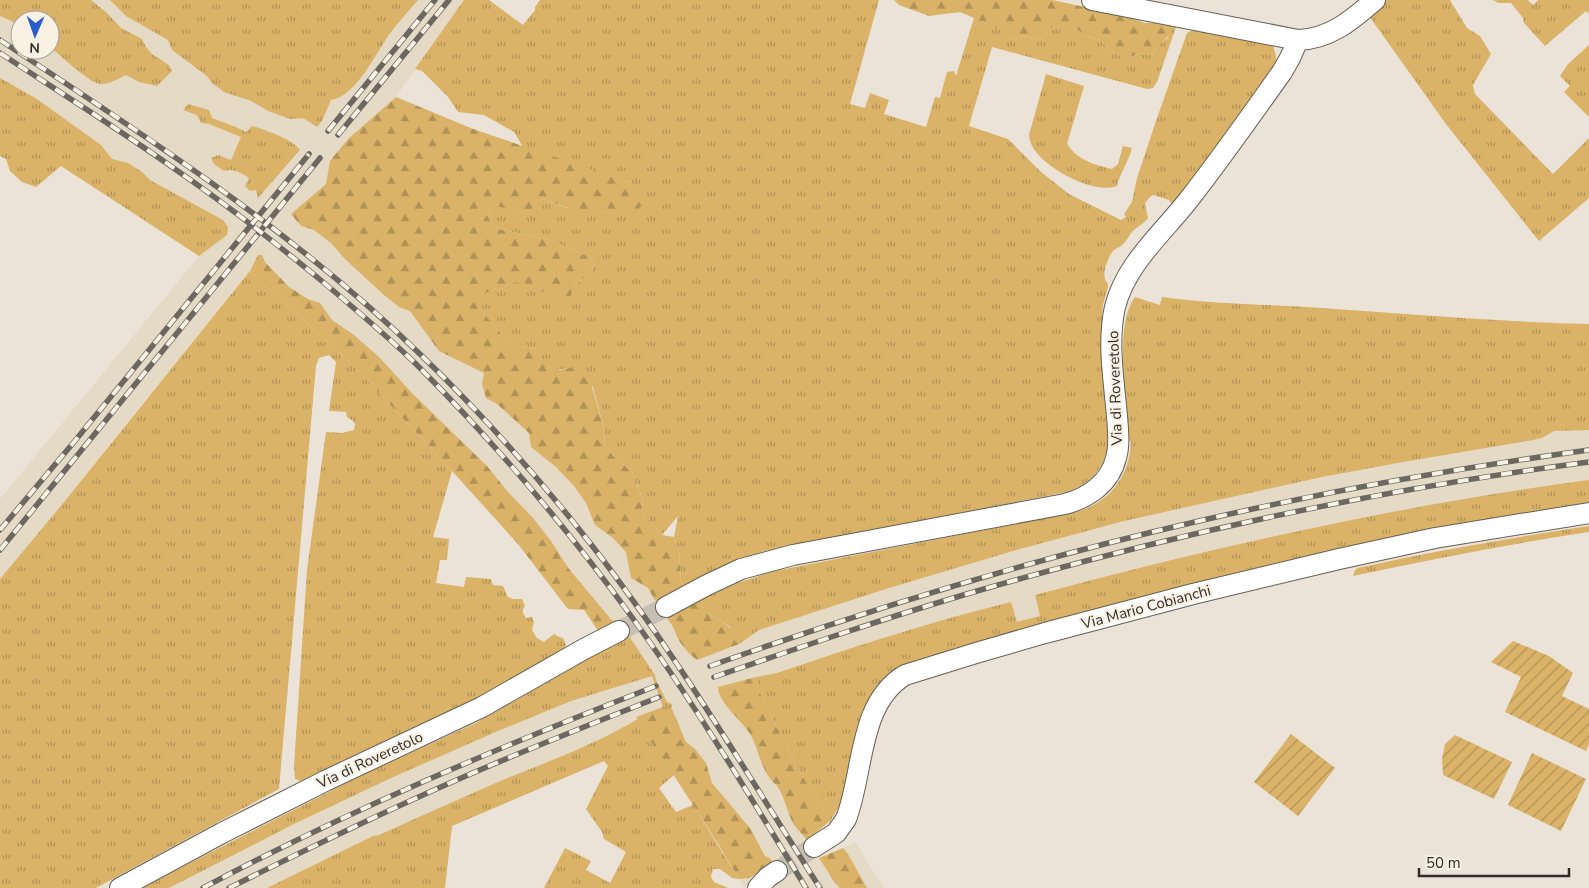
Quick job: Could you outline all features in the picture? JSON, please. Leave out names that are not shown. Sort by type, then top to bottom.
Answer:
[{"type":"street","points":[[1092,0],[1298,40],[1317,37],[1338,29],[1356,17],[1375,0]]},
{"type":"street","name":"Via di Roveretolo","points":[[666,607],[707,585],[752,565],[793,555],[1065,504],[1084,498],[1096,489],[1109,473],[1118,452],[1112,340],[1114,314],[1121,290],[1141,256],[1210,173],[1277,79],[1298,40]]},
{"type":"street","name":"Via Mario Cobianchi","points":[[814,848],[836,833],[843,824],[848,812],[874,712],[881,698],[891,685],[905,675],[1064,628],[1329,561],[1435,538],[1589,513]]},
{"type":"street","name":"Via di Roveretolo","points":[[120,888],[222,833],[318,785],[482,707],[619,631]]},
{"type":"street","points":[[758,888],[768,877],[777,871]]},
{"type":"shaded area","points":[[0,0],[464,0],[396,97],[473,129],[594,171],[590,308],[668,616],[737,583],[775,571],[1091,509],[1118,492],[1135,473],[1162,297],[1196,302],[1304,307],[1468,319],[1589,324],[1589,504],[1376,540],[1157,593],[1060,618],[1000,636],[756,677],[796,766],[830,821],[807,840],[819,858],[855,842],[884,888],[744,888],[717,842],[652,743],[604,761],[451,826],[314,888],[141,888],[366,773],[476,723],[622,639],[599,632],[584,610],[568,609],[518,544],[477,497],[352,364],[319,334],[148,396],[0,579],[0,499],[199,256],[0,125]]},
{"type":"green space","points":[[0,0],[91,0],[121,28],[142,39],[152,54],[169,65],[172,71],[157,86],[139,82],[126,75],[114,81],[101,84],[89,79],[60,55],[60,10],[10,10],[10,20],[0,16]]},
{"type":"green space","points":[[110,0],[418,0],[391,32],[357,82],[349,91],[331,100],[322,121],[317,127],[303,118],[290,119],[268,111],[251,101],[224,92],[212,83],[207,76],[172,50],[168,40],[126,16]]},
{"type":"green space","points":[[464,0],[489,0],[523,25],[540,0],[879,0],[850,104],[865,108],[870,93],[889,100],[884,114],[926,127],[935,97],[940,98],[947,72],[954,71],[956,76],[974,18],[1003,30],[1012,40],[1024,36],[1043,40],[1048,29],[1073,27],[1087,36],[1099,40],[1122,57],[1131,57],[1139,53],[1152,55],[1160,43],[1168,38],[1171,25],[1175,25],[1176,27],[1157,82],[1153,88],[1147,89],[992,47],[969,126],[1008,139],[1041,172],[1069,194],[1121,220],[1126,217],[1124,214],[1132,202],[1137,178],[1187,33],[1197,28],[1272,43],[1276,62],[1210,156],[1172,204],[1169,200],[1153,195],[1149,198],[1145,203],[1148,218],[1133,231],[1122,245],[1113,251],[1105,268],[1104,273],[1108,287],[1102,315],[1108,448],[1102,464],[1094,476],[1082,485],[1067,492],[764,551],[719,568],[684,586],[681,581],[679,552],[674,537],[678,516],[662,535],[643,513],[642,498],[632,471],[618,461],[604,446],[605,432],[593,387],[572,367],[559,369],[550,367],[536,349],[511,346],[478,306],[481,295],[497,288],[502,289],[515,281],[574,286],[592,271],[594,261],[587,256],[547,239],[498,229],[487,215],[492,204],[530,214],[534,204],[544,199],[564,207],[597,213],[622,210],[632,183],[523,147],[514,132],[484,115],[458,112],[448,97],[422,71],[415,69]]},
{"type":"green space","points":[[894,0],[1052,0],[1127,16],[1144,23],[1165,23],[1171,25],[1171,29],[1152,55],[1139,53],[1131,57],[1122,57],[1099,40],[1087,36],[1073,27],[1048,29],[1043,40],[1024,36],[1012,40],[1002,30],[960,12],[929,16],[899,5]]},
{"type":"green space","points":[[1387,0],[1450,0],[1467,28],[1480,36],[1491,54],[1473,85],[1475,94],[1553,174],[1589,138],[1589,198],[1539,241],[1446,124],[1369,16]]},
{"type":"green space","points":[[1493,0],[1528,0],[1533,5],[1538,0],[1589,0],[1589,14],[1586,11],[1545,46],[1524,23],[1523,18],[1511,3],[1498,3]]},
{"type":"green space","points":[[1589,45],[1589,117],[1564,92],[1570,86],[1560,76],[1568,64]]},
{"type":"green space","points":[[1046,74],[1084,86],[1067,144],[1076,154],[1093,163],[1112,169],[1118,164],[1123,146],[1132,148],[1117,186],[1106,188],[1093,186],[1064,174],[1039,156],[1032,145],[1029,135]]},
{"type":"green space","points":[[0,78],[37,99],[101,145],[112,159],[128,163],[150,180],[223,220],[228,227],[227,235],[199,256],[61,166],[36,187],[22,182],[10,171],[6,159],[0,156]]},
{"type":"green space","points":[[396,97],[473,129],[632,183],[642,206],[629,213],[621,211],[591,213],[571,209],[544,199],[534,204],[530,214],[492,205],[487,215],[498,229],[547,239],[587,256],[594,261],[592,271],[574,286],[570,297],[558,297],[515,281],[502,289],[497,288],[482,295],[478,306],[511,346],[536,349],[549,366],[560,370],[572,367],[581,370],[589,377],[605,432],[604,446],[618,461],[632,471],[642,498],[643,513],[662,535],[674,537],[679,552],[681,581],[684,586],[660,604],[654,599],[648,588],[631,578],[626,552],[613,538],[595,525],[586,503],[574,486],[556,467],[531,447],[529,433],[497,404],[486,398],[482,384],[484,373],[439,351],[410,311],[399,307],[384,295],[345,259],[331,243],[314,230],[301,226],[291,214],[326,184],[330,161],[348,139]]},
{"type":"green space","points":[[188,104],[209,110],[212,118],[246,132],[252,126],[271,132],[291,142],[300,150],[258,198],[256,190],[250,191],[245,186],[249,178],[234,171],[224,171],[214,164],[211,158],[218,155],[231,160],[241,137],[209,124],[201,123],[197,115],[183,110]]},
{"type":"green space","points":[[258,255],[262,255],[265,262],[289,287],[308,299],[320,303],[332,320],[354,335],[380,358],[412,393],[487,466],[533,518],[569,569],[615,624],[599,632],[584,610],[568,609],[518,544],[352,364],[250,271]]},
{"type":"green space","points":[[250,271],[352,364],[452,471],[433,537],[449,539],[447,560],[440,560],[436,583],[464,587],[466,577],[491,579],[493,585],[503,586],[508,597],[522,599],[525,606],[523,613],[526,618],[532,617],[534,622],[532,630],[537,638],[544,642],[554,634],[563,638],[566,645],[563,649],[470,702],[300,781],[295,779],[294,766],[307,570],[326,432],[342,433],[354,430],[355,424],[347,417],[346,412],[329,411],[336,362],[329,355],[319,358],[316,366],[279,789],[96,888],[0,888],[0,579]]},
{"type":"green space","points":[[1135,297],[1160,305],[1162,297],[1482,319],[1589,324],[1589,430],[1554,431],[1542,438],[1528,441],[1322,477],[1124,521],[1020,549],[889,588],[759,630],[739,644],[735,641],[729,626],[705,612],[702,607],[702,599],[737,583],[775,571],[1077,512],[1100,501],[1116,486],[1122,477],[1130,455],[1131,442],[1129,440],[1124,387],[1123,345],[1124,327],[1128,310]]},
{"type":"green space","points":[[1589,480],[1589,504],[1376,540],[1060,618],[912,663],[895,670],[883,679],[870,697],[862,719],[843,798],[830,821],[796,766],[758,689],[756,677],[777,673],[893,635],[981,609],[1011,602],[1017,622],[1040,616],[1035,595],[1103,577],[1310,528],[1380,514]]},
{"type":"green space","points":[[1589,526],[1589,532],[1471,552],[1353,576],[1358,568],[1473,545]]},
{"type":"green space","points":[[702,599],[702,607],[706,612],[731,629],[735,641],[739,644],[697,660],[680,642],[668,620],[668,616]]},
{"type":"green space","points":[[615,620],[629,636],[655,675],[667,702],[672,704],[672,709],[663,707],[652,676],[571,701],[391,778],[292,825],[169,888],[141,888],[366,773],[476,723],[622,639],[612,621]]},
{"type":"green space","points":[[1513,641],[1549,656],[1573,673],[1562,696],[1589,709],[1589,744],[1586,751],[1505,712],[1521,677],[1491,662]]},
{"type":"green space","points":[[756,677],[758,689],[796,766],[830,821],[807,840],[794,825],[780,790],[766,772],[751,736],[725,704],[719,693],[718,687]]},
{"type":"green space","points":[[663,707],[672,709],[686,742],[695,749],[706,763],[712,783],[750,828],[765,856],[770,858],[773,864],[749,878],[739,879],[636,717]]},
{"type":"green space","points":[[638,719],[674,775],[659,788],[676,812],[693,805],[739,879],[732,878],[720,869],[713,869],[711,877],[714,882],[728,888],[544,888],[565,848],[591,861],[586,870],[610,883],[626,852],[604,839],[602,832],[586,809],[608,766],[604,761],[452,826],[445,888],[267,888],[373,836],[573,752]]},
{"type":"green space","points":[[1291,734],[1335,768],[1298,816],[1254,782]]},
{"type":"green space","points":[[1455,735],[1512,762],[1494,799],[1443,775],[1442,759],[1445,744]]},
{"type":"green space","points":[[1532,753],[1586,779],[1561,831],[1508,805]]},
{"type":"green space","points":[[843,848],[867,888],[840,888],[819,858]]},
{"type":"tunnel","points":[[619,631],[666,607]]},
{"type":"tunnel","points":[[777,871],[814,847]]},
{"type":"railway","points":[[328,131],[435,0]]},
{"type":"railway","points":[[338,135],[449,0]]},
{"type":"railway","points":[[0,40],[165,150],[271,227],[373,311],[422,356],[466,401],[551,495],[621,584],[681,669],[820,888]]},
{"type":"railway","points":[[0,53],[160,158],[254,226],[370,322],[416,364],[445,394],[557,520],[634,620],[701,719],[806,888]]},
{"type":"railway","points":[[0,530],[309,154]]},
{"type":"railway","points":[[0,550],[320,158]]},
{"type":"railway","points":[[710,666],[952,586],[1137,536],[1247,510],[1345,490],[1442,472],[1589,450]]},
{"type":"railway","points":[[714,677],[944,601],[1128,550],[1357,499],[1434,485],[1589,462]]},
{"type":"railway","points":[[203,888],[258,859],[427,780],[656,686]]},
{"type":"railway","points":[[229,888],[430,792],[659,697]]}]
